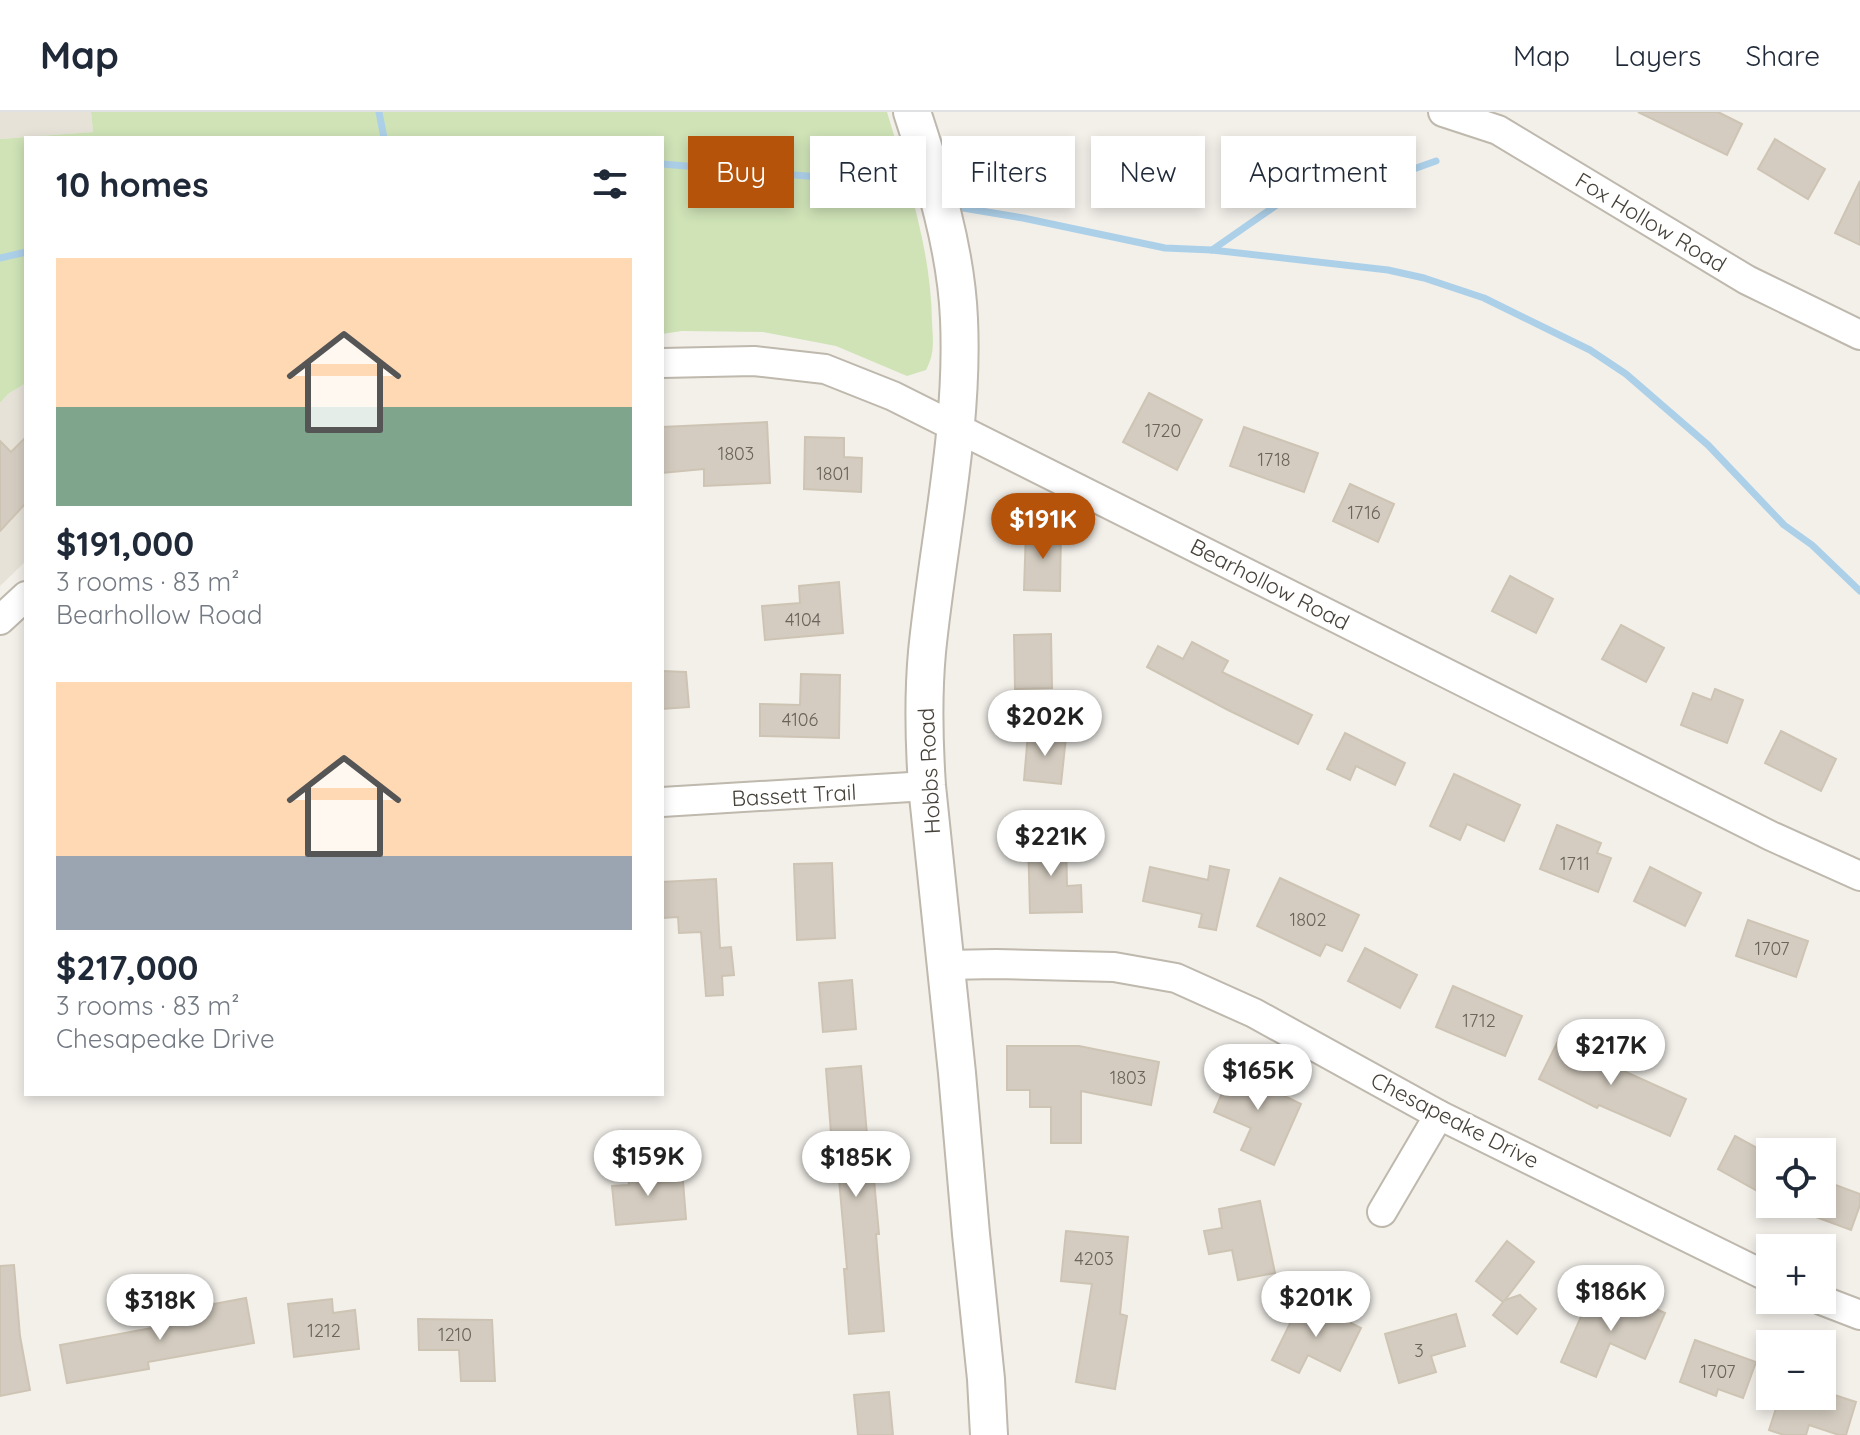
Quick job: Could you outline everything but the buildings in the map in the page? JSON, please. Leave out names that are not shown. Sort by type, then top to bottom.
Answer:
[{"type":"street","name":"Hobbs Road","points":[[912,112],[944,217],[959,316],[955,426],[927,655],[924,739],[989,1435]]},
{"type":"street","name":"Fox Hollow Road","points":[[1443,112],[1498,130],[1747,280],[1860,335]]},
{"type":"street","name":"Bearhollow Road","points":[[664,363],[754,361],[825,369],[893,396],[1757,829],[1860,876]]},
{"type":"street","points":[[0,620],[24,598]]},
{"type":"street","name":"Bassett Trail","points":[[664,802],[927,786]]},
{"type":"street","name":"Chesapeake Drive","points":[[946,965],[1114,967],[1176,978],[1254,1013],[1439,1115],[1756,1271]]},
{"type":"street","points":[[1382,1212],[1439,1115]]},
{"type":"street","points":[[1836,1306],[1860,1315]]},
{"type":"shaded area","points":[[0,112],[91,112],[93,132],[0,139]]},
{"type":"shaded area","points":[[24,384],[24,563],[0,586],[0,403]]},
{"type":"green space","points":[[91,112],[887,112],[894,136],[810,136],[810,208],[914,208],[931,295],[931,358],[926,370],[907,376],[836,346],[763,332],[664,334],[664,136],[40,136],[93,132]]},
{"type":"green space","points":[[24,137],[24,384],[0,403],[0,139]]},
{"type":"waterway","points":[[379,112],[384,136]]},
{"type":"waterway","points":[[1212,250],[1281,202],[1380,181],[1436,161]]},
{"type":"waterway","points":[[664,164],[810,176]]},
{"type":"waterway","points":[[963,208],[1165,248],[1212,250],[1388,270],[1484,298],[1590,350],[1626,374],[1708,445],[1784,525],[1812,545],[1860,591]]},
{"type":"waterway","points":[[0,258],[24,252]]}]
